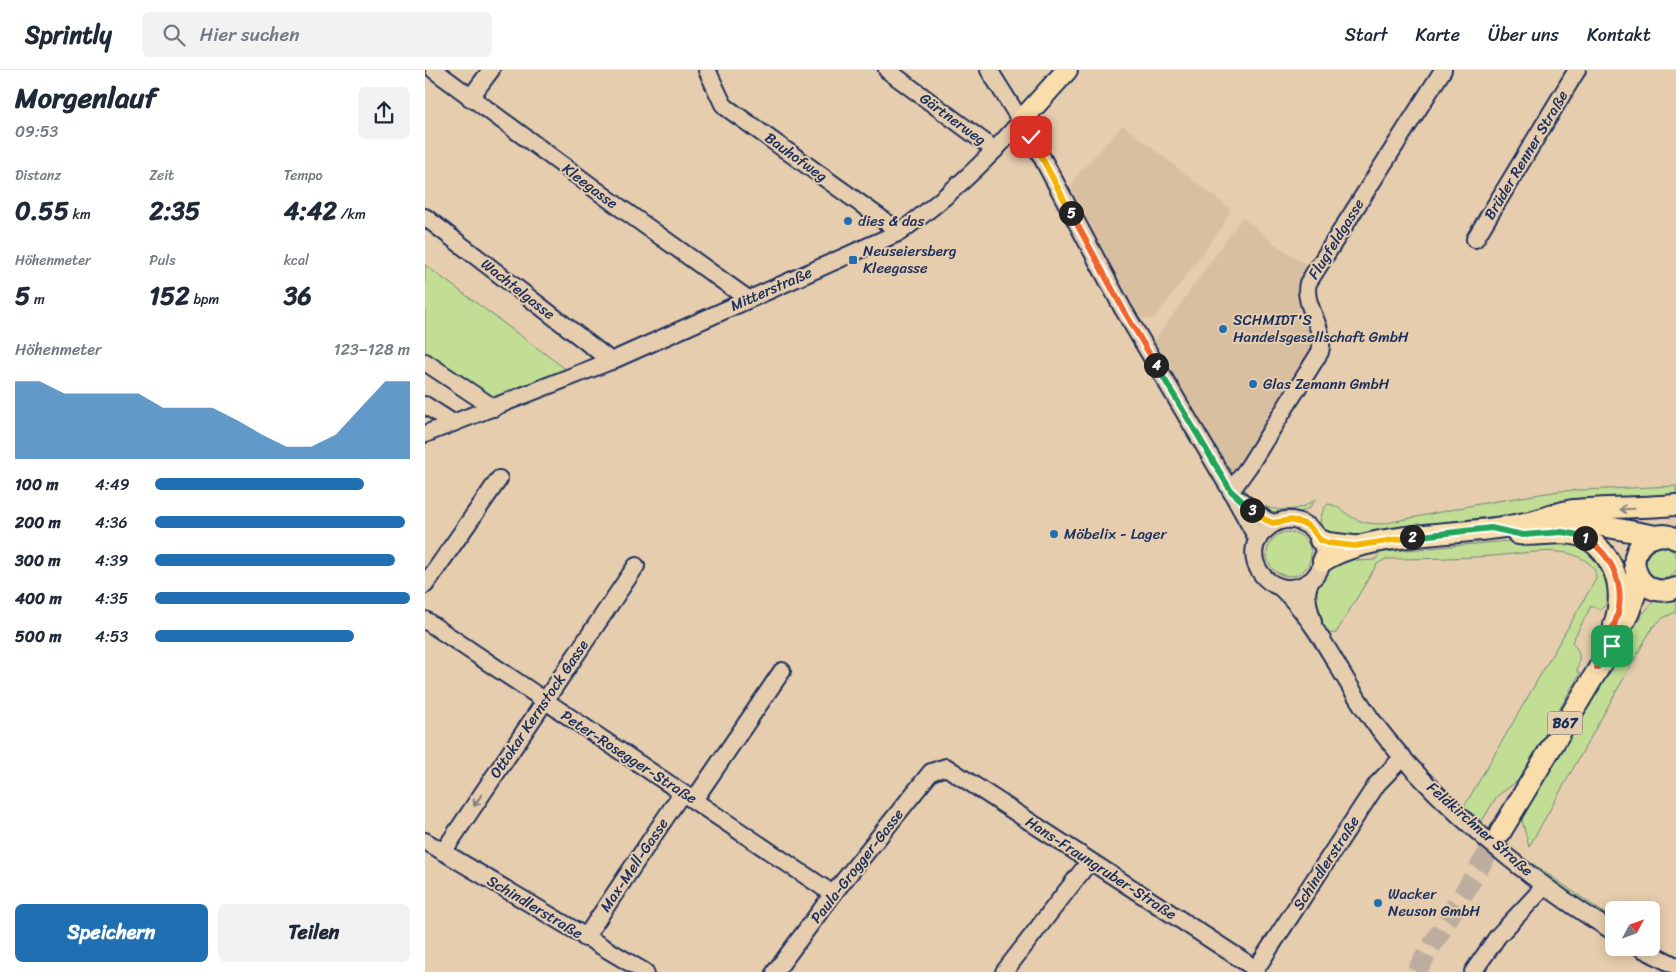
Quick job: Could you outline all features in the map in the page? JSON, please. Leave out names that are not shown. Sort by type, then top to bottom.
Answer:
[{"type":"main road","name":"Mitterstraße","points":[[1021,121],[1067,70]]},
{"type":"main road","points":[[1323,561],[1355,546],[1491,528],[1541,519],[1574,510],[1676,505]]},
{"type":"main road","points":[[1541,519],[1575,521],[1670,537]]},
{"type":"main road","points":[[1605,527],[1620,537],[1630,547],[1636,565]]},
{"type":"main road","points":[[1491,528],[1523,535],[1551,532],[1579,535],[1597,546],[1610,560],[1618,581],[1618,603],[1613,626],[1603,644],[1597,668]]},
{"type":"main road","points":[[1636,565],[1643,543],[1670,537]]},
{"type":"main road","points":[[1320,540],[1328,543],[1355,546]]},
{"type":"main road","name":"B67","points":[[1636,565],[1642,583],[1650,589],[1668,590]]},
{"type":"main road","name":"B67","points":[[1612,646],[1629,612],[1637,590],[1636,565]]},
{"type":"main road","name":"B67","points":[[1501,833],[1597,668],[1612,646],[1650,596],[1668,590]]},
{"type":"street","name":"Kleegasse","points":[[433,70],[748,299]]},
{"type":"street","points":[[470,98],[491,70]]},
{"type":"street","name":"Bauhofweg","points":[[707,70],[723,104],[727,108],[900,232]]},
{"type":"street","name":"Gärtnerweg","points":[[887,70],[995,150]]},
{"type":"street","points":[[989,70],[1021,121],[1123,309],[1231,491],[1257,540]]},
{"type":"street","name":"Flugfeldgasse","points":[[1231,491],[1254,458],[1320,352],[1322,342],[1307,295],[1308,283],[1443,70]]},
{"type":"street","name":"Brüder Renner Straße","points":[[1475,239],[1577,70]]},
{"type":"street","name":"Mitterstraße","points":[[425,434],[611,361],[900,232],[928,212],[995,150],[1021,121]]},
{"type":"street","name":"Wachtelgasse","points":[[425,216],[611,361]]},
{"type":"street","points":[[425,362],[493,408]]},
{"type":"street","points":[[425,405],[453,423]]},
{"type":"street","points":[[425,585],[499,479]]},
{"type":"street","points":[[1231,491],[1253,511],[1273,523]]},
{"type":"street","points":[[1290,520],[1298,521],[1311,528],[1320,540],[1323,547],[1323,561],[1318,572],[1310,581],[1294,588],[1281,588],[1275,586],[1264,577],[1257,566],[1255,552],[1257,540],[1264,530],[1273,523],[1290,520]]},
{"type":"street","name":"Ottokar Kernstock Gasse","points":[[443,852],[543,701],[636,566]]},
{"type":"street","name":"Feldkirchner Straße","points":[[1310,581],[1307,589],[1307,600],[1316,631]]},
{"type":"street","name":"Feldkirchner Straße","points":[[1281,588],[1291,597],[1316,631],[1352,691],[1374,723],[1403,757],[1453,809],[1545,886],[1605,926]]},
{"type":"street","name":"Peter-Rosegger-Straße","points":[[425,620],[833,894]]},
{"type":"street","name":"Max-Mell-Gasse","points":[[585,938],[782,671]]},
{"type":"street","name":"Schindlerstraße","points":[[1255,971],[1377,784],[1403,757]]},
{"type":"street","name":"Hans-Fraungruber-Straße","points":[[946,767],[1255,971]]},
{"type":"street","name":"Paula-Grogger-Gasse","points":[[775,972],[833,894],[931,772],[946,767]]},
{"type":"street","name":"Schindlerstraße","points":[[425,842],[645,972]]},
{"type":"street","points":[[1004,972],[1089,862]]},
{"type":"street","points":[[1473,972],[1498,936],[1545,886]]},
{"type":"street","points":[[1657,956],[1676,966]]},
{"type":"shaded area","points":[[1123,125],[1230,209],[1225,223],[1154,319],[1142,318],[1130,304],[1072,189],[1075,178]]},
{"type":"shaded area","points":[[1242,217],[1274,243],[1311,268],[1298,287],[1319,345],[1231,479],[1153,343]]},
{"type":"green space","points":[[425,265],[571,373],[493,403],[425,358]]},
{"type":"green space","points":[[1243,485],[1252,499],[1259,504],[1276,509],[1285,510],[1302,507],[1316,499],[1309,508],[1301,512],[1271,514],[1247,498]]},
{"type":"green space","points":[[1676,486],[1676,502],[1555,509],[1455,521],[1339,540],[1320,529],[1321,516],[1328,504],[1337,507],[1357,520],[1382,524],[1479,504],[1559,491]]},
{"type":"green space","points":[[1293,532],[1305,538],[1310,545],[1310,563],[1305,570],[1298,575],[1285,576],[1277,573],[1270,566],[1267,550],[1270,542],[1277,535]]},
{"type":"green space","points":[[1553,537],[1596,552],[1613,597],[1600,610],[1591,606],[1572,642],[1578,652],[1577,671],[1580,673],[1519,780],[1497,796],[1482,821],[1464,807],[1596,579],[1594,569],[1587,562],[1572,554],[1559,552],[1427,559],[1386,559],[1377,564],[1336,633],[1325,634],[1321,627],[1313,593],[1330,568],[1352,557],[1358,561],[1375,560],[1381,552]]},
{"type":"green space","points":[[1662,547],[1668,548],[1677,557],[1677,569],[1673,574],[1668,578],[1662,579],[1656,578],[1651,574],[1647,569],[1646,563],[1647,557],[1651,552],[1656,548]]},
{"type":"green space","points":[[1676,596],[1676,612],[1663,618],[1652,628],[1529,847],[1521,816],[1641,616],[1653,602]]},
{"type":"green space","points":[[1532,863],[1605,914],[1605,918],[1557,887],[1537,871]]},
{"type":"tunnel","points":[[1416,972],[1500,833]]},
{"type":"place","name":"dies & das","points":[[848,221]]},
{"type":"place","name":"Neuseiersberg Kleegasse","points":[[853,260]]},
{"type":"place","name":"SCHMIDT'S Handelsgesellschaft GmbH","points":[[1223,329]]},
{"type":"place","name":"Glas Zemann GmbH","points":[[1253,384]]},
{"type":"place","name":"Möbelix - Lager","points":[[1054,534]]},
{"type":"place","name":"Wacker Neuson GmbH","points":[[1378,903]]},
{"type":"route","points":[[1031,137],[1123,309],[1218,471],[1231,491],[1240,500],[1253,511],[1273,523],[1281,520],[1298,521],[1311,528],[1320,540],[1328,543],[1355,546],[1491,528],[1523,535],[1562,532],[1579,535],[1597,546],[1610,560],[1618,581],[1617,616],[1603,644],[1597,668],[1612,646]]}]
